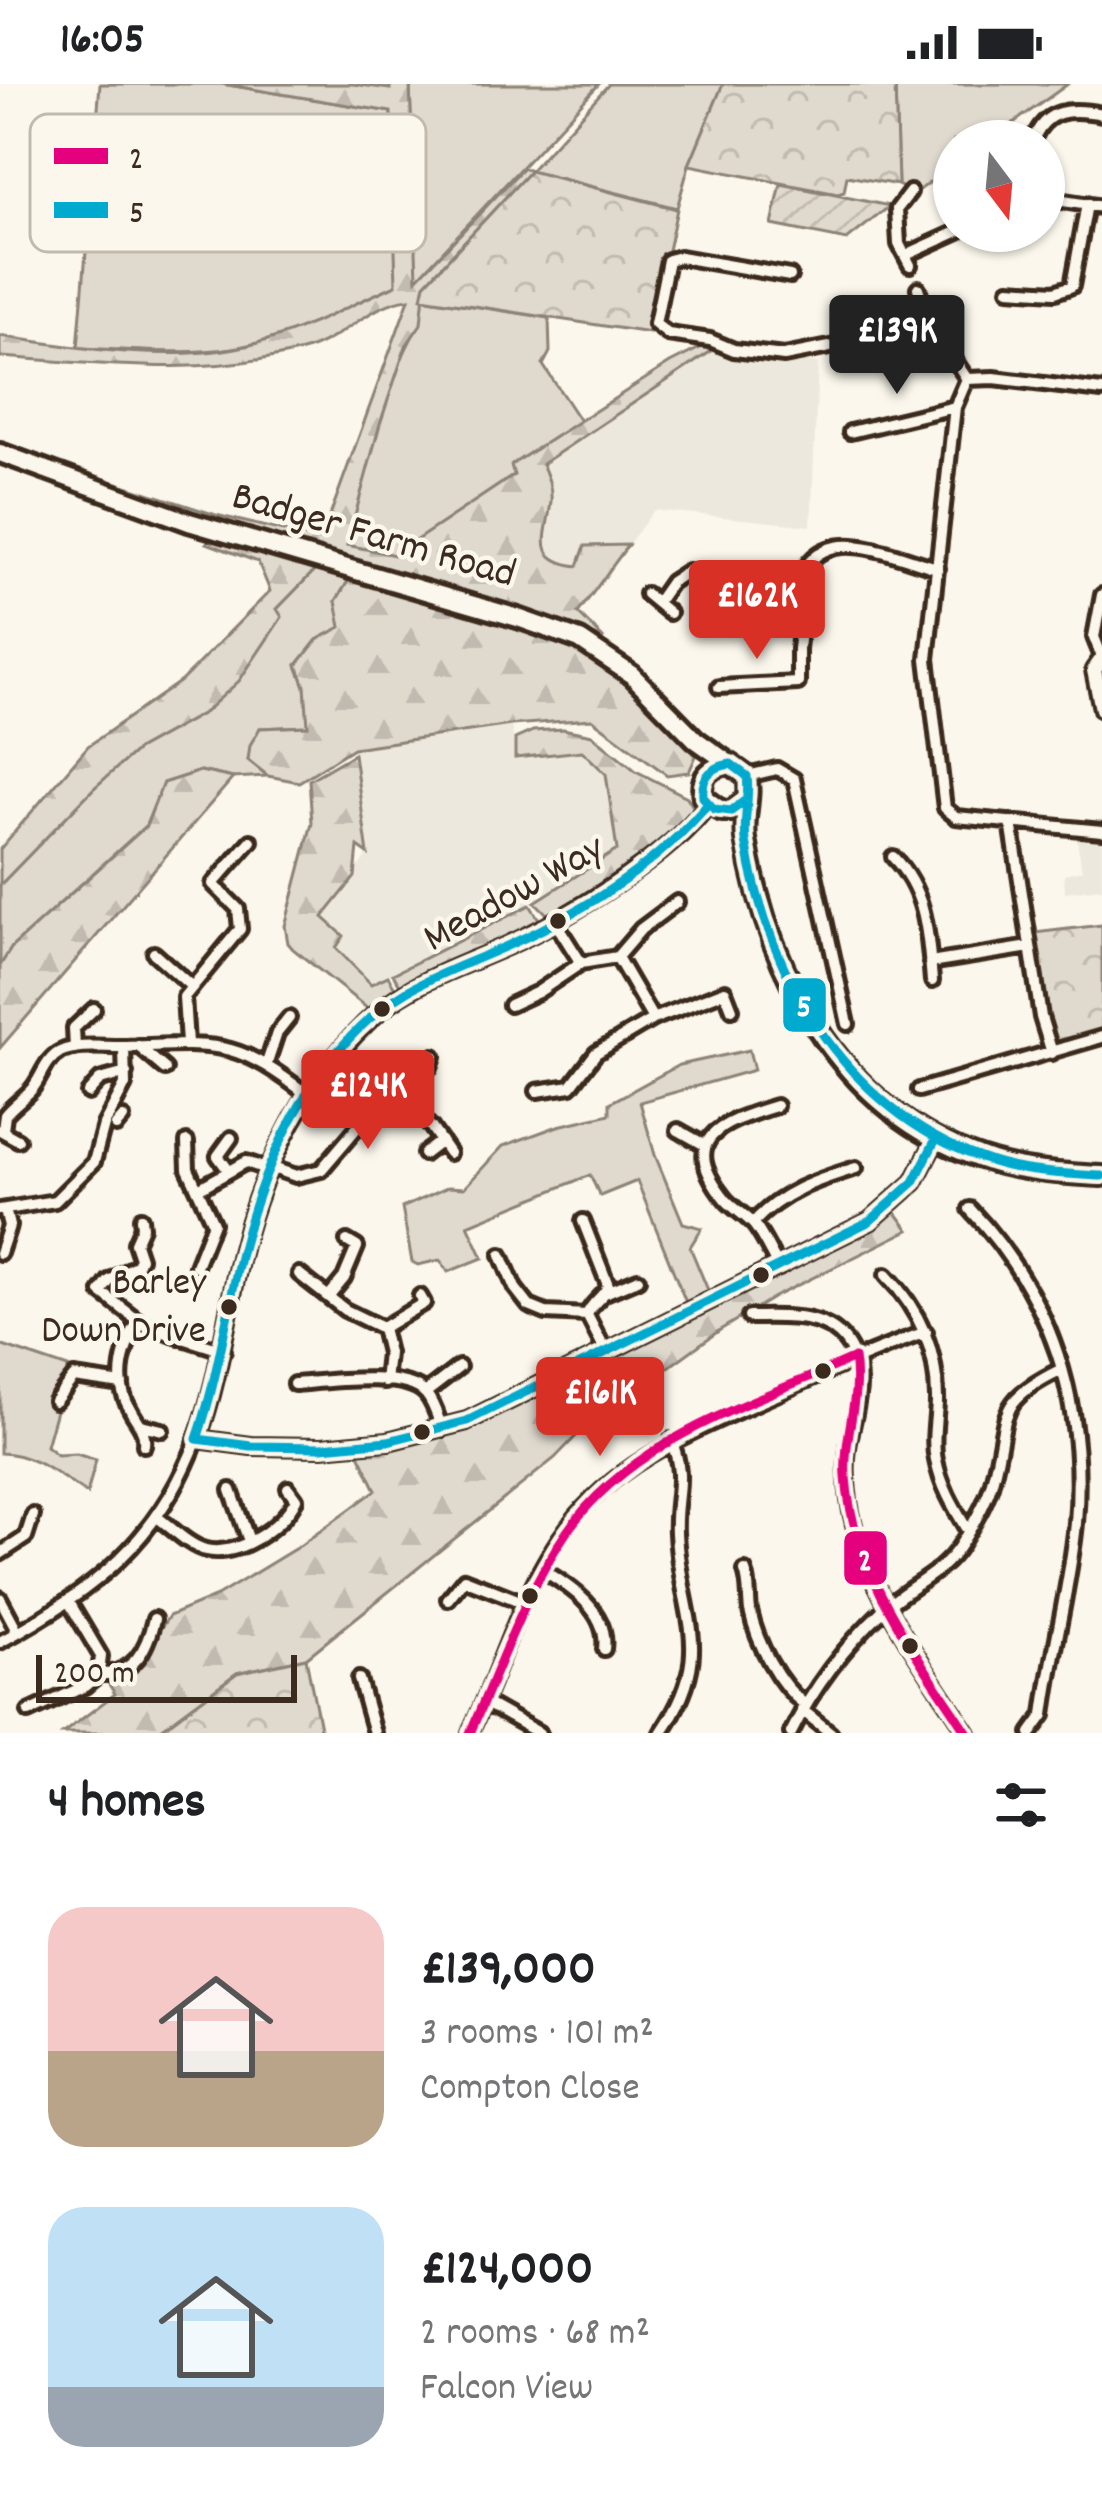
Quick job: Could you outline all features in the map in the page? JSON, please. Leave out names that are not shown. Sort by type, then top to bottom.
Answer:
[{"type":"main road","name":"Badger Farm Road","points":[[0,453],[189,522],[580,640],[632,675],[696,740],[730,764]]},
{"type":"main road","points":[[696,740],[703,797],[708,804],[738,806]]},
{"type":"main road","points":[[703,779],[710,770],[730,764],[747,776],[738,806],[774,944],[809,1021],[862,1085],[936,1139],[980,1158],[1018,1168],[1102,1176]]},
{"type":"street","points":[[1046,120],[1056,112],[1102,114]]},
{"type":"street","points":[[910,192],[897,209],[898,236],[908,260],[933,246]]},
{"type":"street","points":[[1065,201],[1102,207]]},
{"type":"street","points":[[1009,289],[1055,292],[1072,286],[1087,205]]},
{"type":"street","points":[[790,275],[680,257],[668,260],[655,324],[668,334],[759,355],[784,356],[916,330],[940,338],[967,379]]},
{"type":"street","points":[[918,288],[934,336]]},
{"type":"street","points":[[967,379],[1102,391]]},
{"type":"street","points":[[967,379],[955,407],[927,659],[945,808],[956,817],[1102,831]]},
{"type":"street","points":[[850,432],[955,407]]},
{"type":"street","points":[[718,687],[798,683],[807,566],[814,555],[828,548],[890,552],[938,568]]},
{"type":"street","points":[[657,602],[671,582],[688,571],[805,585]]},
{"type":"street","points":[[646,594],[670,613]]},
{"type":"street","points":[[1102,596],[1094,637],[1102,658],[1094,670],[1102,709]]},
{"type":"street","points":[[747,776],[777,769],[794,779],[848,1024]]},
{"type":"street","name":"Meadow Way","points":[[197,1438],[224,1351],[241,1254],[270,1169],[309,1096],[362,1028],[421,984],[516,942],[622,878],[689,826],[708,804]]},
{"type":"street","points":[[1011,822],[1052,1053]]},
{"type":"street","points":[[187,1042],[184,997],[240,928],[238,909],[210,888],[251,841]]},
{"type":"street","points":[[893,857],[911,876],[922,903],[932,981]]},
{"type":"street","points":[[510,1005],[580,963],[617,956],[641,929],[677,902]]},
{"type":"street","points":[[554,920],[580,963]]},
{"type":"street","points":[[930,963],[1030,946]]},
{"type":"street","points":[[154,953],[191,986]]},
{"type":"street","points":[[617,956],[652,1019]]},
{"type":"street","points":[[537,1091],[571,1085],[596,1053],[652,1019],[725,991],[732,1009]]},
{"type":"street","points":[[75,1048],[74,1028],[94,1010]]},
{"type":"street","points":[[267,1064],[277,1033],[289,1018]]},
{"type":"street","points":[[920,1090],[1102,1037]]},
{"type":"street","points":[[18,1140],[2,1130],[4,1114],[37,1082],[50,1060],[75,1048],[187,1042],[223,1046],[267,1064],[309,1096]]},
{"type":"street","points":[[131,1047],[165,1069]]},
{"type":"street","points":[[0,1252],[9,1226],[3,1210],[56,1206],[94,1162],[110,1112],[122,1097],[131,1047]]},
{"type":"street","points":[[199,1189],[246,1162],[296,1176],[322,1170],[361,1123],[430,1066],[434,1055]]},
{"type":"street","points":[[88,1093],[100,1081],[126,1073]]},
{"type":"street","points":[[398,1094],[449,1153]]},
{"type":"street","points":[[703,1144],[749,1115],[776,1106]]},
{"type":"street","points":[[110,1112],[119,1122]]},
{"type":"street","points":[[749,1115],[754,1128]]},
{"type":"street","points":[[678,1130],[703,1144],[711,1177],[753,1223],[779,1268]]},
{"type":"street","points":[[229,1171],[218,1156],[230,1138]]},
{"type":"street","points":[[0,1642],[69,1602],[109,1572],[157,1517],[179,1482],[197,1438],[251,1446],[388,1441],[442,1429],[501,1408],[840,1239],[901,1195],[923,1167],[936,1139]]},
{"type":"street","points":[[424,1154],[440,1141]]},
{"type":"street","points":[[187,1142],[186,1161],[213,1223],[196,1266]]},
{"type":"street","points":[[94,1162],[107,1173]]},
{"type":"street","points":[[753,1223],[790,1193],[831,1182],[856,1168]]},
{"type":"street","points":[[71,1187],[82,1197]]},
{"type":"street","points":[[970,1209],[1033,1290],[1058,1353],[1072,1417],[1076,1524],[1044,1715],[1031,1733]]},
{"type":"street","points":[[101,1292],[109,1281],[137,1265],[135,1244],[142,1218]]},
{"type":"street","points":[[603,1225],[585,1227],[607,1279],[605,1293]]},
{"type":"street","points":[[330,1295],[344,1278],[357,1247],[347,1241]]},
{"type":"street","points":[[501,1255],[515,1288],[529,1306],[545,1313],[587,1315]]},
{"type":"street","points":[[309,1275],[345,1310],[382,1328]]},
{"type":"street","points":[[886,1275],[916,1309],[926,1332],[937,1395],[934,1454],[943,1490],[967,1528]]},
{"type":"street","points":[[587,1315],[594,1300],[638,1279]]},
{"type":"street","points":[[86,1282],[138,1322],[183,1341],[224,1351]]},
{"type":"street","points":[[382,1328],[424,1304],[420,1296]]},
{"type":"street","points":[[587,1315],[607,1354]]},
{"type":"street","points":[[749,1317],[817,1321],[838,1333],[854,1358],[860,1389],[847,1451],[848,1491],[858,1537],[886,1607],[968,1733]]},
{"type":"street","points":[[138,1322],[123,1355],[122,1384],[125,1400],[146,1437],[144,1445]]},
{"type":"street","points":[[382,1328],[388,1353],[385,1382]]},
{"type":"street","points":[[470,1733],[525,1604],[566,1528],[593,1498],[642,1456],[671,1440],[854,1358],[926,1332]]},
{"type":"street","points":[[70,1361],[74,1377]]},
{"type":"street","points":[[425,1393],[459,1366]]},
{"type":"street","points":[[791,1733],[835,1662],[886,1607],[940,1568],[963,1541],[993,1480],[1007,1410],[1028,1385],[1060,1370]]},
{"type":"street","points":[[74,1377],[122,1384]]},
{"type":"street","points":[[55,1402],[74,1377]]},
{"type":"street","points":[[294,1385],[338,1380],[413,1385],[425,1393],[442,1429]]},
{"type":"street","points":[[141,1426],[162,1430]]},
{"type":"street","points":[[661,1733],[687,1679],[694,1637],[677,1548],[675,1512],[681,1467],[671,1440]]},
{"type":"street","points":[[231,1490],[249,1541]]},
{"type":"street","points":[[157,1517],[202,1549],[227,1549],[284,1518],[292,1494],[308,1492]]},
{"type":"street","points":[[0,1554],[26,1537],[33,1515]]},
{"type":"street","points":[[543,1570],[572,1589],[593,1611],[605,1633],[604,1649]]},
{"type":"street","points":[[745,1571],[751,1615],[761,1642],[784,1683],[831,1733]]},
{"type":"street","points":[[448,1599],[464,1579],[525,1604]]},
{"type":"street","points":[[0,1598],[18,1632]]},
{"type":"street","points":[[69,1602],[101,1656],[99,1674]]},
{"type":"street","points":[[29,1712],[46,1697],[85,1686],[99,1674],[118,1672],[134,1663],[147,1647],[154,1618]]},
{"type":"street","points":[[358,1679],[374,1733]]},
{"type":"street","points":[[484,1702],[539,1733]]},
{"type":"shaded area","points":[[710,352],[818,363],[811,526],[654,510],[578,613],[405,558]]},
{"type":"shaded area","points":[[511,725],[516,758],[582,751],[606,773],[617,851],[535,902],[371,984],[336,948],[323,918],[368,854],[353,748]]},
{"type":"shaded area","points":[[1076,834],[1102,837],[1102,888],[1065,892],[1064,874],[1082,870]]},
{"type":"green space","points":[[100,84],[222,84],[391,114],[98,114]]},
{"type":"green space","points":[[222,84],[353,84],[390,89],[390,84],[410,84],[411,114]]},
{"type":"green space","points":[[410,84],[599,84],[416,280],[415,252],[426,252],[426,114],[411,114]]},
{"type":"green space","points":[[609,84],[723,84],[689,165],[677,208],[530,171]]},
{"type":"green space","points":[[723,84],[895,84],[898,185],[847,176],[844,192],[838,194],[689,165]]},
{"type":"green space","points":[[895,84],[1068,84],[1017,120],[933,120],[933,180],[914,194],[898,185]]},
{"type":"green space","points":[[523,168],[530,171],[425,284],[421,324],[406,346],[347,545],[394,555],[514,475],[511,465],[670,363],[708,344],[710,352],[542,464],[551,496],[545,544],[553,558],[578,566],[585,546],[628,545],[578,613],[604,639],[542,617],[252,537],[85,478],[86,473],[216,515],[321,540],[409,299],[381,307],[316,346],[264,359],[152,366],[0,357],[0,336],[134,353],[237,348],[301,328],[396,285],[395,252],[416,252],[417,279]]},
{"type":"green space","points":[[530,171],[677,209],[650,333],[422,298],[425,284]]},
{"type":"green space","points":[[781,184],[890,206],[847,240],[772,225]]},
{"type":"green space","points":[[86,252],[396,252],[397,285],[259,343],[179,352],[78,348]]},
{"type":"green space","points":[[422,298],[549,318],[550,352],[543,365],[580,421],[512,465],[515,475],[394,555],[346,545],[369,455],[417,326]]},
{"type":"green space","points":[[212,537],[317,568],[277,609],[282,617],[239,681],[205,712],[137,750],[0,885],[0,849],[88,746],[181,681],[270,591],[258,562],[207,543]]},
{"type":"green space","points":[[317,568],[350,578],[336,601],[342,627],[317,640],[297,665],[305,686],[309,726],[260,728],[248,760],[268,776],[233,778],[200,771],[163,783],[146,825],[12,947],[0,966],[0,885],[137,750],[205,712],[277,609]]},
{"type":"green space","points":[[350,578],[563,644],[607,665],[654,705],[696,756],[689,772],[667,775],[592,719],[511,725],[353,748],[299,782],[268,776],[248,760],[250,745],[260,728],[308,726],[305,686],[297,665],[317,640],[341,627],[336,601]]},
{"type":"green space","points":[[563,729],[592,735],[636,771],[687,797],[695,810],[628,871],[549,916],[535,902],[617,850],[606,774],[582,751],[515,758],[515,739],[533,731]]},
{"type":"green space","points":[[354,754],[368,854],[358,847],[355,877],[323,917],[344,936],[336,948],[371,984],[388,976],[398,993],[368,1009],[293,949],[285,926],[312,823],[309,780]]},
{"type":"green space","points":[[200,771],[233,778],[0,1048],[0,966],[12,947],[146,826],[163,783]]},
{"type":"green space","points":[[530,905],[542,924],[403,989],[393,974]]},
{"type":"green space","points":[[1102,925],[1102,1035],[1063,1046],[1045,1011],[1034,933]]},
{"type":"green space","points":[[749,1050],[754,1070],[640,1102],[655,1155],[683,1223],[702,1228],[690,1247],[710,1295],[687,1305],[637,1181],[600,1196],[590,1175],[468,1225],[483,1258],[448,1272],[440,1260],[412,1262],[402,1208],[448,1187],[464,1188],[503,1146],[610,1114],[610,1103],[679,1065]]},
{"type":"green space","points":[[894,1210],[909,1230],[774,1297],[720,1330],[583,1429],[555,1458],[306,1658],[237,1673],[156,1733],[63,1733],[115,1694],[105,1678],[137,1663],[169,1616],[217,1596],[301,1545],[376,1490],[358,1452],[397,1447],[477,1424],[823,1254]]},
{"type":"green space","points":[[0,1345],[68,1368],[46,1446],[57,1455],[96,1460],[87,1494],[35,1461],[0,1453]]},
{"type":"green space","points":[[306,1658],[321,1733],[156,1733],[237,1673]]},
{"type":"transit line","name":"5","points":[[746,800],[731,811],[714,809],[703,797],[706,778],[718,767],[731,764],[747,776],[746,841],[774,944],[825,1037],[858,1077],[942,1141],[992,1162],[1033,1171],[1102,1176]]},
{"type":"transit line","name":"5","points":[[708,804],[665,848],[590,902],[536,932],[433,977],[377,1012],[323,1071],[281,1141],[251,1216],[197,1439],[322,1447],[388,1441],[467,1421],[870,1221],[914,1182],[936,1139]]},
{"type":"transit line","name":"2","points":[[854,1358],[846,1477],[861,1547],[890,1612],[968,1733]]},
{"type":"transit line","name":"2","points":[[470,1733],[538,1581],[566,1533],[593,1500],[659,1448],[697,1427],[854,1358]]},
{"type":"place","name":"Barley Down Drive","points":[[229,1307]]}]
